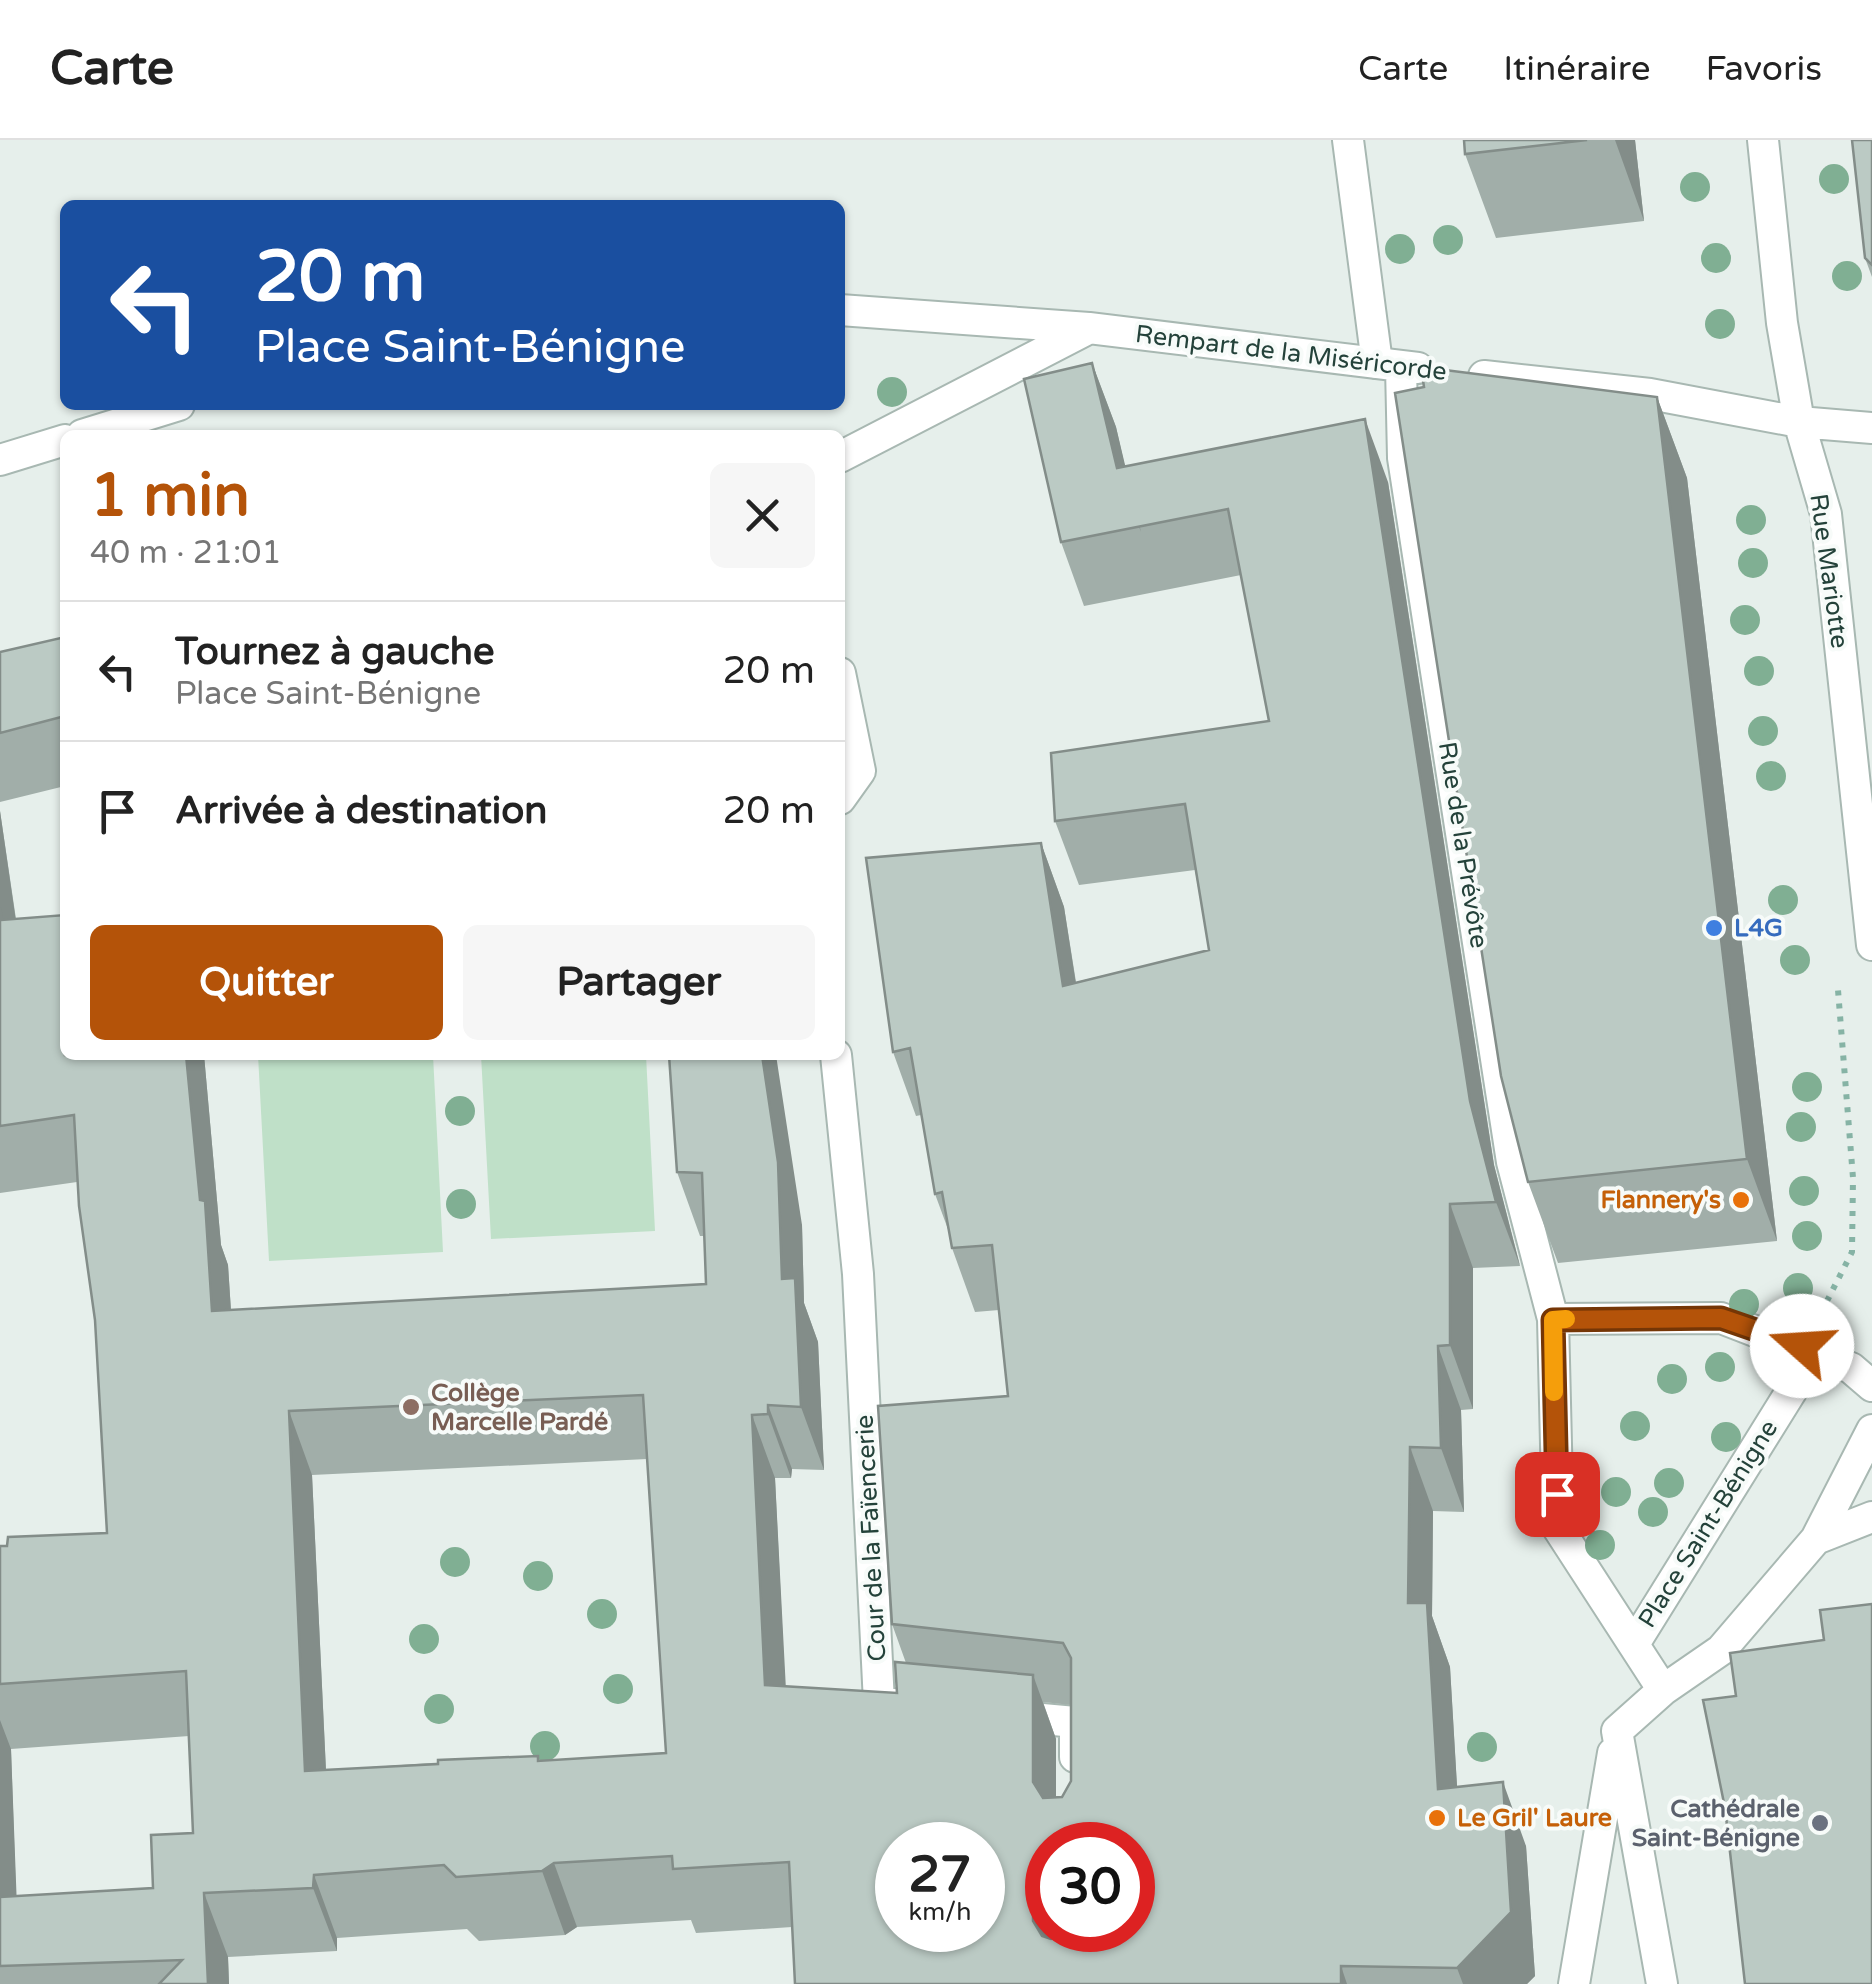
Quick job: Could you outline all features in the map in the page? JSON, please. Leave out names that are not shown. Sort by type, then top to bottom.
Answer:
[{"type":"street","name":"Rue de la Prévôte","points":[[1348,140],[1389,365],[1512,1162],[1553,1320]]},
{"type":"street","name":"Rue Mariotte","points":[[1763,140],[1782,323],[1800,422],[1826,514],[1872,944]]},
{"type":"street","name":"Rempart de la Miséricorde","points":[[845,310],[1089,328],[1650,394],[1800,422],[1872,428]]},
{"type":"street","points":[[845,454],[1089,328]]},
{"type":"street","points":[[98,430],[163,410]]},
{"type":"street","points":[[0,460],[60,442]]},
{"type":"street","points":[[845,696],[860,770],[845,792]]},
{"type":"street","name":"Cour de la Faïencerie","points":[[837,1060],[858,1274],[879,1703],[938,1708]]},
{"type":"street","points":[[1553,1320],[1721,1318],[1851,1368],[1872,1386]]},
{"type":"street","name":"Place Saint-Bénigne","points":[[1553,1320],[1558,1528],[1664,1690]]},
{"type":"street","name":"Place Saint-Bénigne","points":[[1634,1644],[1815,1353]]},
{"type":"street","points":[[1574,1984],[1617,1731],[1664,1690],[1721,1650],[1816,1539],[1872,1430]]},
{"type":"street","points":[[1816,1539],[1872,1517]]},
{"type":"street","points":[[977,1712],[1075,1722],[1075,1792]]},
{"type":"street","points":[[1617,1731],[1662,1984]]},
{"type":"green space","points":[[258,1060],[433,1060],[443,1252],[269,1261]]},
{"type":"green space","points":[[481,1060],[646,1060],[655,1231],[491,1239]]},
{"type":"building","points":[[1464,140],[1587,140],[1465,154]]},
{"type":"building","points":[[1852,140],[1872,140],[1872,265],[1865,258]]},
{"type":"building","points":[[1092,363],[1117,468],[1365,419],[1470,1101],[1496,1202],[1450,1204],[1450,1345],[1438,1346],[1441,1448],[1410,1447],[1408,1603],[1427,1603],[1438,1789],[1503,1782],[1511,1912],[1457,1968],[1341,1966],[1341,1984],[795,1984],[789,1862],[673,1869],[672,1856],[554,1863],[542,1871],[456,1877],[444,1865],[314,1875],[313,1888],[204,1893],[208,1984],[159,1984],[182,1960],[0,1966],[0,1897],[153,1888],[151,1835],[193,1833],[186,1671],[0,1684],[0,1546],[7,1546],[8,1537],[107,1533],[95,1320],[79,1206],[74,1115],[0,1126],[0,908],[2,920],[60,915],[60,1060],[186,1060],[200,1200],[205,1201],[212,1311],[706,1284],[702,1173],[677,1172],[669,1060],[763,1060],[778,1162],[782,1279],[795,1278],[801,1407],[768,1405],[768,1414],[752,1415],[765,1685],[897,1693],[895,1662],[1033,1675],[1033,1782],[1043,1798],[1062,1797],[1071,1781],[1071,1658],[1063,1643],[892,1624],[878,1406],[1008,1396],[992,1245],[952,1248],[942,1192],[935,1194],[910,1048],[893,1052],[866,858],[1041,843],[1063,986],[1209,950],[1185,804],[1055,821],[1051,753],[1269,721],[1228,509],[1061,542],[1024,379]],"holes":[[[643,1395],[666,1753],[538,1761],[538,1756],[438,1760],[438,1764],[305,1771],[289,1411]]]},
{"type":"building","points":[[1421,367],[1657,397],[1747,1159],[1528,1182],[1501,1076],[1395,393],[1424,387]]},
{"type":"building","points":[[60,638],[60,717],[0,733],[0,652]]},
{"type":"building","points":[[1872,1604],[1872,1984],[1745,1984],[1725,1808],[1703,1700],[1736,1696],[1730,1653],[1824,1640],[1820,1610]]},
{"type":"slow traffic","points":[[1554,1392],[1553,1320],[1566,1319]]},
{"type":"place","name":"L4G","points":[[1714,928]]},
{"type":"place","name":"Flannery's","points":[[1741,1200]]},
{"type":"place","name":"Collège Marcelle Pardé","points":[[411,1407]]},
{"type":"place","name":"Le Gril' Laure","points":[[1437,1818]]},
{"type":"place","name":"Cathédrale Saint-Bénigne","points":[[1820,1823]]},
{"type":"route","points":[[1557,1494],[1553,1320],[1721,1318],[1802,1346]]}]
